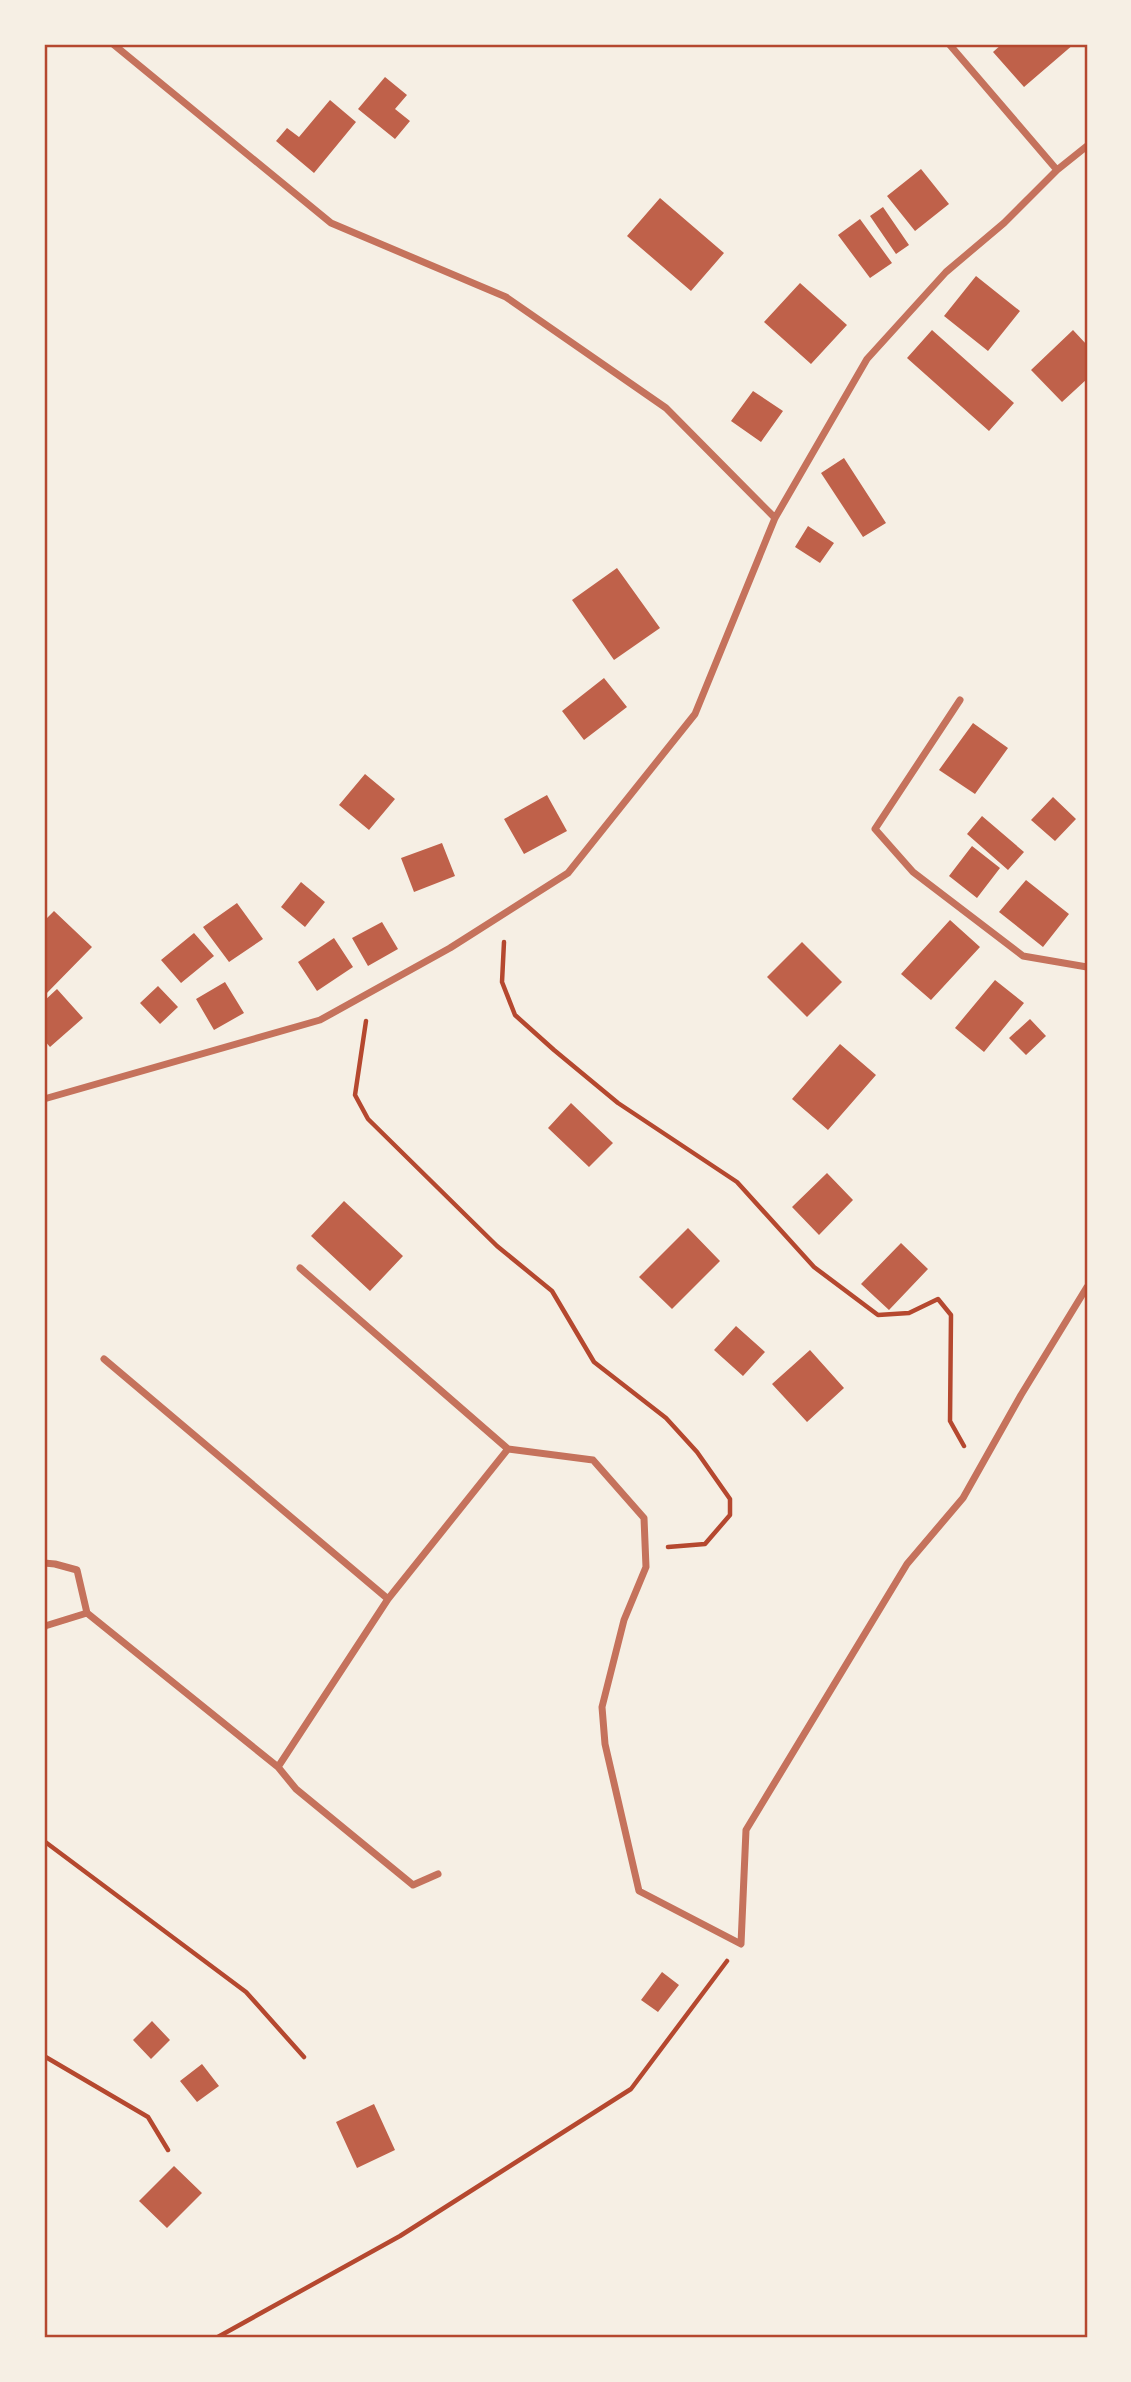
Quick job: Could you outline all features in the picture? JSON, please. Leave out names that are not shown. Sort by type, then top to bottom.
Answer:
[{"type":"street","points":[[113,44],[331,223],[506,297],[666,408],[775,518]]},
{"type":"street","points":[[949,44],[1057,170]]},
{"type":"street","points":[[44,1099],[320,1020],[450,948],[568,873],[695,714],[775,518],[867,359],[946,272],[1004,223],[1057,170],[1087,146]]},
{"type":"street","points":[[960,700],[875,829],[913,872],[1023,957],[1087,967]]},
{"type":"street","points":[[300,1268],[508,1449],[593,1460],[644,1518],[646,1567],[624,1620],[602,1707],[605,1744],[639,1891],[741,1944],[746,1830],[907,1564],[963,1498],[1021,1395],[1087,1287]]},
{"type":"street","points":[[104,1359],[388,1599]]},
{"type":"street","points":[[278,1767],[388,1599],[508,1449]]},
{"type":"street","points":[[44,1563],[77,1570],[87,1614],[278,1767],[296,1789],[413,1885],[438,1874]]},
{"type":"street","points":[[44,1626],[87,1614]]},
{"type":"path","points":[[505,913],[502,982],[516,1015],[554,1050],[618,1103],[737,1182],[814,1267],[878,1315],[909,1313],[938,1298],[951,1315],[950,1421],[979,1470]]},
{"type":"path","points":[[371,992],[355,1095],[368,1119],[497,1245],[552,1291],[594,1362],[666,1418],[697,1452],[730,1499],[730,1514],[705,1544],[646,1549]]},
{"type":"path","points":[[44,1841],[246,1992],[304,2057]]},
{"type":"path","points":[[216,2338],[400,2235],[631,2089],[741,1944]]},
{"type":"path","points":[[44,2056],[148,2117],[168,2150]]},
{"type":"building","points":[[1002,44],[1074,44],[1024,87],[993,52]]},
{"type":"building","points":[[385,77],[407,95],[395,109],[410,121],[395,139],[358,109]]},
{"type":"building","points":[[330,100],[356,122],[314,173],[276,141],[287,128],[299,137]]},
{"type":"building","points":[[921,169],[949,204],[915,231],[887,196]]},
{"type":"building","points":[[660,198],[724,253],[691,291],[627,236]]},
{"type":"building","points":[[883,207],[909,245],[896,254],[870,216]]},
{"type":"building","points":[[860,219],[892,263],[870,278],[838,235]]},
{"type":"building","points":[[976,276],[1020,311],[988,351],[944,316]]},
{"type":"building","points":[[800,283],[847,325],[811,364],[764,322]]},
{"type":"building","points":[[932,330],[1014,403],[989,431],[907,358]]},
{"type":"building","points":[[1073,330],[1087,345],[1087,379],[1062,402],[1031,370]]},
{"type":"building","points":[[753,391],[783,411],[761,442],[731,421]]},
{"type":"building","points":[[844,458],[886,523],[863,537],[821,473]]},
{"type":"building","points":[[808,526],[834,543],[820,563],[795,547]]},
{"type":"building","points":[[617,568],[660,628],[614,660],[572,600]]},
{"type":"building","points":[[604,678],[627,707],[584,740],[562,711]]},
{"type":"building","points":[[973,723],[1008,748],[975,794],[939,770]]},
{"type":"building","points":[[365,774],[395,799],[369,830],[339,805]]},
{"type":"building","points":[[547,795],[567,831],[524,854],[504,819]]},
{"type":"building","points":[[1053,797],[1076,819],[1055,841],[1031,820]]},
{"type":"building","points":[[982,816],[1024,852],[1008,870],[967,834]]},
{"type":"building","points":[[442,843],[455,876],[414,892],[401,858]]},
{"type":"building","points":[[972,846],[1000,868],[977,898],[949,876]]},
{"type":"building","points":[[1026,880],[1069,914],[1043,947],[999,912]]},
{"type":"building","points":[[301,882],[325,902],[305,927],[281,907]]},
{"type":"building","points":[[237,903],[263,939],[229,962],[203,927]]},
{"type":"building","points":[[54,911],[92,947],[44,996],[44,921]]},
{"type":"building","points":[[950,920],[980,947],[931,1000],[901,974]]},
{"type":"building","points":[[382,922],[398,949],[368,966],[352,938]]},
{"type":"building","points":[[194,933],[214,956],[181,983],[161,960]]},
{"type":"building","points":[[334,938],[353,967],[317,991],[298,962]]},
{"type":"building","points":[[802,942],[842,982],[807,1017],[767,977]]},
{"type":"building","points":[[995,980],[1024,1003],[984,1052],[955,1028]]},
{"type":"building","points":[[225,982],[244,1013],[214,1030],[196,999]]},
{"type":"building","points":[[158,986],[178,1007],[160,1024],[140,1003]]},
{"type":"building","points":[[57,989],[83,1018],[50,1047],[44,1040],[44,1001]]},
{"type":"building","points":[[1030,1019],[1046,1036],[1026,1055],[1009,1038]]},
{"type":"building","points":[[840,1044],[876,1075],[828,1130],[792,1099]]},
{"type":"building","points":[[571,1103],[613,1143],[589,1167],[548,1128]]},
{"type":"building","points":[[827,1173],[853,1200],[819,1235],[792,1207]]},
{"type":"building","points":[[344,1201],[403,1256],[370,1291],[311,1236]]},
{"type":"building","points":[[688,1228],[720,1261],[672,1309],[639,1277]]},
{"type":"building","points":[[901,1243],[928,1269],[889,1310],[861,1284]]},
{"type":"building","points":[[736,1326],[765,1352],[743,1376],[714,1350]]},
{"type":"building","points":[[810,1350],[844,1388],[807,1422],[772,1384]]},
{"type":"building","points":[[662,1972],[679,1985],[658,2012],[641,2000]]},
{"type":"building","points":[[152,2021],[170,2040],[151,2059],[133,2040]]},
{"type":"building","points":[[202,2064],[219,2086],[197,2102],[180,2081]]},
{"type":"building","points":[[374,2104],[395,2150],[357,2168],[336,2122]]},
{"type":"building","points":[[174,2166],[202,2193],[167,2228],[139,2201]]}]
